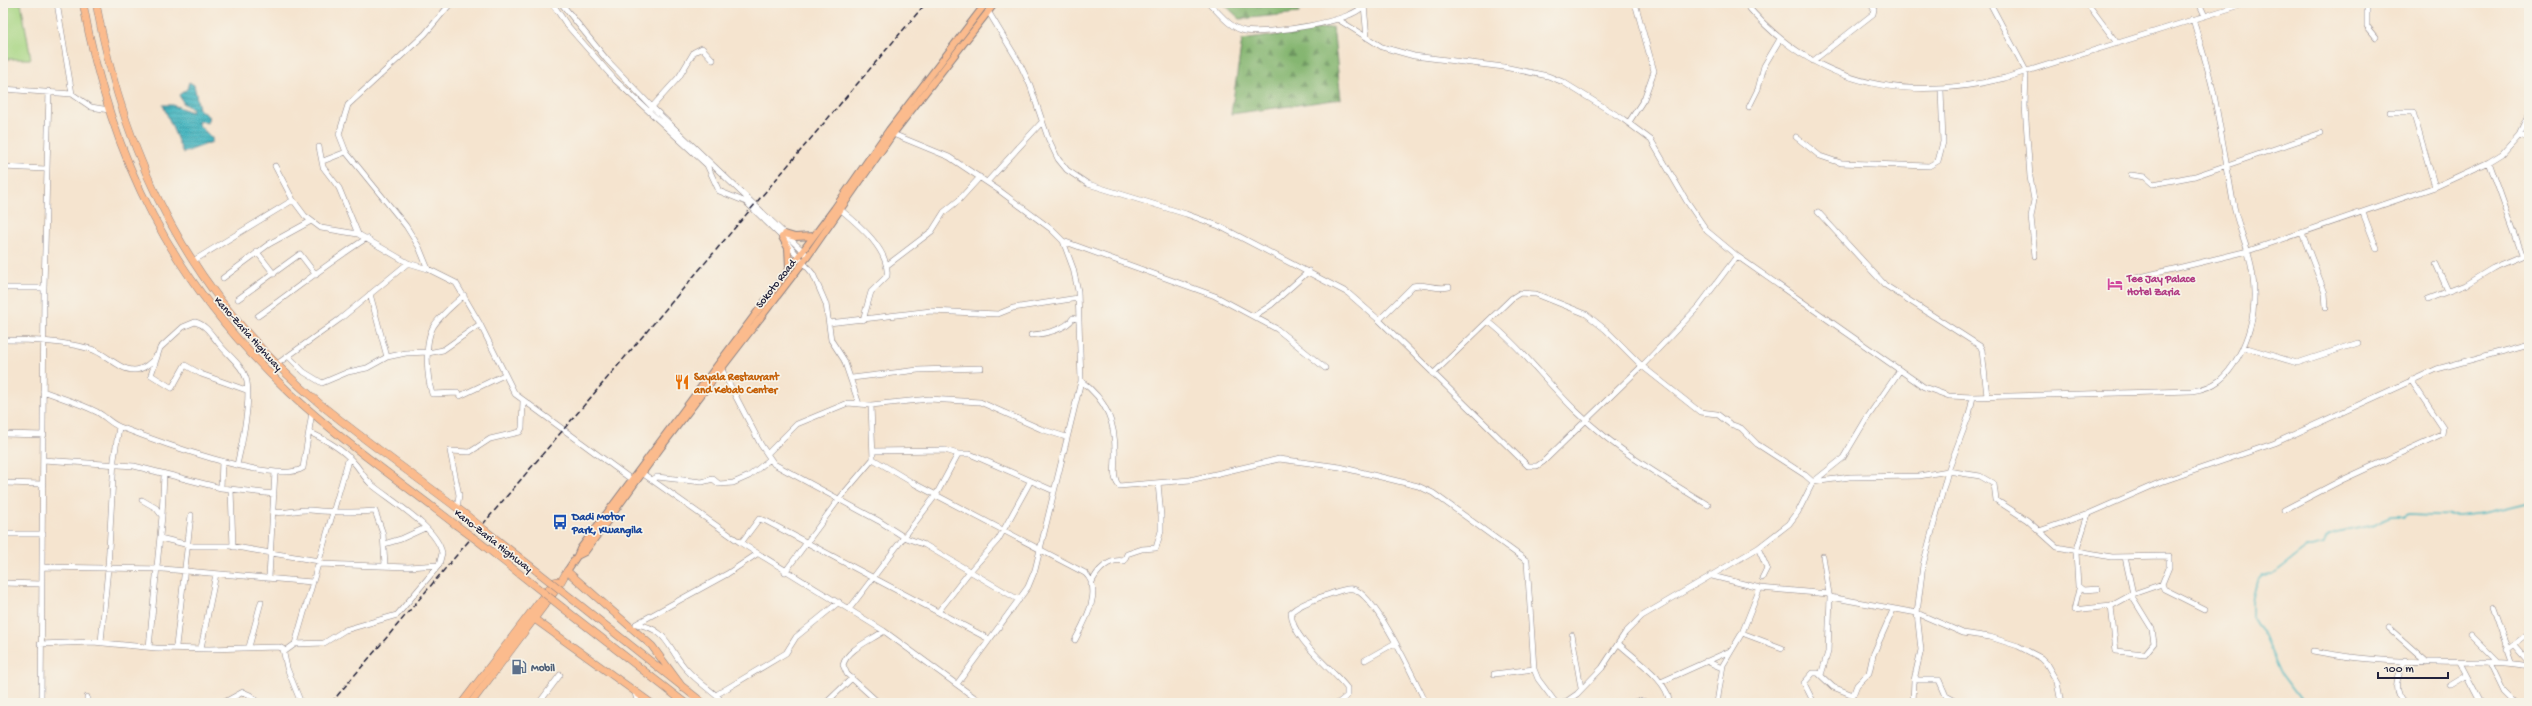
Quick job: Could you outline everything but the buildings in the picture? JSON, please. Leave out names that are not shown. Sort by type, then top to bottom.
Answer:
[{"type":"highway","name":"Kano-Zaria Highway","points":[[83,3],[91,47],[109,110],[146,206],[184,272],[238,341],[312,412],[685,703]]},
{"type":"highway","name":"Kano-Zaria Highway","points":[[96,3],[111,76],[131,137],[154,194],[193,261],[241,326],[277,364],[320,403],[486,530],[703,703]]},
{"type":"highway","points":[[471,703],[533,618],[558,587],[560,581],[567,572],[658,652],[683,688]]},
{"type":"highway","points":[[462,703],[541,598],[554,582],[560,581]]},
{"type":"highway","points":[[533,618],[651,703]]},
{"type":"highway","points":[[628,659],[635,650]]},
{"type":"main road","points":[[633,481],[789,267],[851,186],[889,130],[986,3]]},
{"type":"main road","name":"Sokoto Road","points":[[567,572],[577,556],[585,552],[633,481],[642,473],[804,262],[893,134],[988,10],[995,3]]},
{"type":"main road","points":[[789,267],[788,248],[784,236],[813,236]]},
{"type":"street","points":[[57,3],[72,94]]},
{"type":"street","points":[[428,269],[419,246],[406,226],[346,152],[339,134],[348,106],[432,26],[451,3]]},
{"type":"street","points":[[552,3],[592,55],[648,112],[707,165],[719,191],[746,202],[808,256]]},
{"type":"street","points":[[561,3],[607,60],[652,107],[784,236],[804,262],[820,288],[833,344],[844,360],[852,378],[859,404]]},
{"type":"street","points":[[1209,3],[1230,24],[1245,31],[1260,31],[1339,20],[1354,14],[1365,4]]},
{"type":"street","points":[[1629,122],[1646,93],[1654,71],[1635,3]]},
{"type":"street","points":[[1745,3],[1780,38],[1825,69],[1851,78],[1890,86],[1941,90],[1976,85],[2026,71],[2247,3]]},
{"type":"street","points":[[1812,61],[1873,14],[1874,9],[1870,3]]},
{"type":"street","points":[[1990,3],[2026,71],[2025,106],[2030,177],[2034,200],[2031,217],[2035,256]]},
{"type":"street","points":[[2087,3],[2117,43]]},
{"type":"street","points":[[2200,3],[2205,16]]},
{"type":"street","points":[[2367,3],[2367,26],[2376,37]]},
{"type":"street","points":[[1365,4],[1367,38]]},
{"type":"street","points":[[988,10],[1020,64],[1030,85],[1042,122],[1058,159],[1078,179],[1121,196],[1186,214],[1219,226],[1309,271],[1348,293],[1379,320],[1528,466],[1537,466],[1543,462],[1642,366],[1699,306],[1737,256]]},
{"type":"street","points":[[1339,20],[1382,47],[1414,56],[1504,67],[1548,76],[1563,82],[1629,122],[1651,140],[1686,200],[1707,231],[1737,256],[1900,370],[1936,392],[1973,397],[2185,392],[2205,389],[2226,376],[2244,347],[2255,306],[2255,287],[2248,251],[2234,208],[2214,94],[2193,19]]},
{"type":"street","points":[[1749,108],[1758,89],[1764,66],[1780,38]]},
{"type":"street","points":[[648,112],[679,76],[697,49],[702,48],[714,60]]},
{"type":"street","points":[[3,89],[49,91],[72,94],[91,107],[109,110]]},
{"type":"street","points":[[1796,137],[1820,156],[1841,163],[1928,166],[1938,161],[1942,149],[1941,90]]},
{"type":"street","points":[[41,703],[40,644],[44,435],[43,340],[49,91]]},
{"type":"street","points":[[2390,112],[2413,112],[2435,187]]},
{"type":"street","points":[[2132,279],[2248,251],[2435,187],[2489,162],[2502,154],[2519,135],[2529,114]]},
{"type":"street","points":[[987,182],[1042,122]]},
{"type":"street","points":[[2131,175],[2145,177],[2150,183],[2158,184],[2195,176],[2226,164],[2321,133]]},
{"type":"street","points":[[893,134],[949,157],[980,177],[1051,229],[1063,241],[1073,268],[1078,298],[1081,381],[1066,437],[1035,570],[1019,600],[957,684]]},
{"type":"street","points":[[2519,135],[2529,138]]},
{"type":"street","points":[[320,147],[326,172],[339,188],[358,234]]},
{"type":"street","points":[[323,161],[346,152]]},
{"type":"street","points":[[2489,162],[2522,254]]},
{"type":"street","points":[[3,166],[46,169]]},
{"type":"street","points":[[275,166],[293,200],[311,220],[321,228],[358,234],[408,263],[428,269],[456,283],[480,324],[504,375],[515,394],[633,481]]},
{"type":"street","points":[[886,266],[932,231],[944,212],[959,200],[980,177]]},
{"type":"street","points":[[193,261],[293,200]]},
{"type":"street","points":[[840,209],[861,228],[875,244],[882,254],[886,266],[887,276],[871,292],[863,320]]},
{"type":"street","points":[[1818,212],[1885,285],[1980,346],[1982,350],[1987,396]]},
{"type":"street","points":[[2363,212],[2377,249]]},
{"type":"street","points":[[223,278],[257,252],[311,220]]},
{"type":"street","points":[[2302,233],[2325,293],[2326,307]]},
{"type":"street","points":[[258,316],[316,275],[329,262],[367,238]]},
{"type":"street","points":[[1063,241],[1176,280],[1215,296],[1277,329],[1325,368]]},
{"type":"street","points":[[257,252],[274,274]]},
{"type":"street","points":[[2428,299],[2529,252]]},
{"type":"street","points":[[238,299],[300,254],[316,275]]},
{"type":"street","points":[[277,364],[289,357],[408,263]]},
{"type":"street","points":[[2436,264],[2448,291]]},
{"type":"street","points":[[1254,316],[1271,305],[1309,271]]},
{"type":"street","points":[[1379,320],[1413,286],[1418,285],[1435,289],[1449,287]]},
{"type":"street","points":[[3,288],[44,288]]},
{"type":"street","points":[[370,294],[387,357]]},
{"type":"street","points":[[1433,374],[1512,298],[1520,294],[1536,294],[1586,314],[1606,330],[1642,366],[1700,412],[1717,414],[1730,424],[1741,428],[1757,444],[1805,475],[1812,482]]},
{"type":"street","points":[[464,295],[433,327],[428,352],[428,378],[432,394],[435,396],[454,393],[460,396],[504,375]]},
{"type":"street","points":[[829,323],[931,311],[998,314],[1013,308],[1078,298]]},
{"type":"street","points":[[1031,335],[1052,331],[1070,322],[1073,318],[1079,320]]},
{"type":"street","points":[[1488,320],[1586,420],[1639,463],[1708,505]]},
{"type":"street","points":[[237,465],[243,444],[246,390],[246,378],[240,367],[207,329],[198,323],[183,327],[160,348],[151,375],[172,388],[186,364],[201,374],[246,390]]},
{"type":"street","points":[[289,357],[304,372],[322,383],[348,372],[367,368],[387,357],[406,353],[443,350],[480,324]]},
{"type":"street","points":[[3,340],[43,340],[91,349],[126,368],[135,370],[149,365],[159,352]]},
{"type":"street","points":[[2244,347],[2298,363],[2358,343]]},
{"type":"street","points":[[2039,531],[2088,514],[2162,482],[2275,443],[2437,369],[2529,344]]},
{"type":"street","points":[[852,378],[918,370],[981,368]]},
{"type":"street","points":[[722,370],[769,460],[839,499],[904,538],[925,545],[1019,600]]},
{"type":"street","points":[[1564,703],[1577,694],[1602,668],[1625,633],[1642,616],[1758,548],[1794,519],[1812,482],[1843,458],[1865,420],[1900,370]]},
{"type":"street","points":[[2284,510],[2342,480],[2442,434],[2443,428],[2411,380]]},
{"type":"street","points":[[1081,381],[1095,391],[1102,400],[1113,424],[1115,438],[1114,474],[1117,483],[1124,487],[1190,480],[1279,459],[1340,467],[1426,489],[1527,561],[1534,668],[1538,679],[1556,703]]},
{"type":"street","points":[[43,391],[90,409],[119,427],[253,470],[275,472],[303,468],[312,412]]},
{"type":"street","points":[[1912,703],[1921,650],[1917,613],[1923,565],[1948,471],[1969,415],[1973,397]]},
{"type":"street","points":[[767,454],[798,424],[848,403],[871,405],[929,399],[980,402],[1041,429],[1066,437]]},
{"type":"street","points":[[457,508],[459,495],[450,451],[470,452],[490,439],[520,432],[522,428],[523,401]]},
{"type":"street","points":[[785,572],[839,499],[874,459],[871,405]]},
{"type":"street","points":[[101,642],[119,427]]},
{"type":"street","points":[[284,652],[295,644],[324,643],[345,630],[397,615],[439,565],[441,548],[425,528],[394,499],[369,482],[349,457],[331,442],[308,432]]},
{"type":"street","points":[[3,434],[44,435]]},
{"type":"street","points":[[874,451],[913,452],[945,450],[958,454],[970,454],[1030,482],[1054,491]]},
{"type":"street","points":[[850,608],[936,495],[958,454]]},
{"type":"street","points":[[295,644],[319,562],[331,513],[339,496],[349,457]]},
{"type":"street","points":[[874,459],[936,495],[1085,573],[1090,578],[1091,609],[1075,640]]},
{"type":"street","points":[[43,460],[68,463],[76,461],[94,462],[115,466],[134,466],[164,475],[222,488],[274,494]]},
{"type":"street","points":[[652,480],[657,477],[702,482],[713,479],[720,484],[733,483],[748,476],[769,460]]},
{"type":"street","points":[[222,461],[222,488]]},
{"type":"street","points":[[1812,482],[1850,477],[1919,476],[1948,471],[1980,476],[1994,484],[1996,500],[2016,512],[2057,547],[2076,552],[2111,557],[2169,556],[2169,566],[2162,584],[2164,589],[2204,609]]},
{"type":"street","points":[[269,577],[272,552],[275,472]]},
{"type":"street","points":[[642,473],[757,554],[785,572],[850,608],[982,703]]},
{"type":"street","points":[[149,647],[162,516],[164,475]]},
{"type":"street","points":[[938,612],[1004,530],[1030,482]]},
{"type":"street","points":[[3,483],[43,484]]},
{"type":"street","points":[[1091,585],[1096,574],[1110,562],[1116,560],[1124,561],[1127,554],[1156,548],[1161,531],[1158,483]]},
{"type":"street","points":[[232,489],[233,546]]},
{"type":"street","points":[[142,500],[156,508],[162,516]]},
{"type":"street","points":[[273,512],[282,513],[309,510],[331,513],[375,511],[380,518],[386,565]]},
{"type":"street","points":[[2088,514],[2076,552],[2079,589],[2074,610],[2111,606],[2133,594],[2162,584]]},
{"type":"street","points":[[176,646],[191,515]]},
{"type":"street","points":[[741,543],[758,519],[762,519],[989,639]]},
{"type":"street","points":[[384,544],[401,539],[425,528]]},
{"type":"street","points":[[3,534],[43,534]]},
{"type":"street","points":[[160,538],[188,545],[233,546],[272,552],[319,562],[408,567],[439,565]]},
{"type":"street","points":[[1758,548],[1767,568],[1762,578]]},
{"type":"street","points":[[636,624],[727,574],[757,554]]},
{"type":"street","points":[[1821,676],[1828,652],[1830,596],[1823,556]]},
{"type":"street","points":[[2111,606],[2116,651],[2145,654],[2154,644],[2154,636],[2133,594],[2125,557]]},
{"type":"street","points":[[42,567],[157,569],[269,577],[312,582]]},
{"type":"street","points":[[201,648],[216,574]]},
{"type":"street","points":[[1712,576],[1760,588],[1830,596],[1893,610],[1917,613],[1964,633],[1990,637],[2018,646],[2041,658],[2057,682],[2061,703]]},
{"type":"street","points":[[3,583],[42,584]]},
{"type":"street","points":[[1717,703],[1722,668],[1730,651],[1742,633],[1760,588]]},
{"type":"street","points":[[1338,703],[1347,696],[1347,688],[1311,650],[1300,636],[1291,612],[1310,601],[1354,589],[1372,602],[1426,703]]},
{"type":"street","points":[[2079,589],[2098,589]]},
{"type":"street","points":[[249,647],[261,602]]},
{"type":"street","points":[[716,695],[786,653],[792,647],[796,637],[839,602]]},
{"type":"street","points":[[2493,607],[2506,650],[2512,662]]},
{"type":"street","points":[[1850,703],[1860,682],[1869,673],[1873,655],[1893,610]]},
{"type":"street","points":[[626,623],[648,626],[664,637],[687,670],[716,695],[720,703]]},
{"type":"street","points":[[2389,628],[2427,662]]},
{"type":"street","points":[[878,703],[843,668],[844,660],[884,631]]},
{"type":"street","points":[[1742,633],[1782,648]]},
{"type":"street","points":[[2506,650],[2515,645],[2529,633]]},
{"type":"street","points":[[1572,635],[1582,688]]},
{"type":"street","points":[[2471,635],[2498,662]]},
{"type":"street","points":[[40,644],[101,642],[149,647],[279,647],[284,652],[287,668],[302,703]]},
{"type":"street","points":[[1365,660],[1395,644]]},
{"type":"street","points":[[1619,644],[1661,682],[1668,694],[1669,703]]},
{"type":"street","points":[[2515,645],[2529,661]]},
{"type":"street","points":[[1661,682],[1730,651]]},
{"type":"street","points":[[2314,651],[2345,657],[2427,662],[2512,662],[2529,667]]},
{"type":"street","points":[[2404,703],[2398,701],[2395,686],[2405,660]]},
{"type":"street","points":[[1706,661],[1722,668]]},
{"type":"street","points":[[2460,662],[2481,703]]},
{"type":"street","points":[[2490,662],[2504,692],[2514,703]]},
{"type":"street","points":[[1494,674],[1534,668]]},
{"type":"street","points":[[1814,703],[1804,682],[1813,673],[1818,673],[1833,687],[1853,695]]},
{"type":"street","points":[[539,703],[560,675]]},
{"type":"street","points":[[1916,676],[1917,680],[1939,680],[1946,696],[1959,703]]},
{"type":"street","points":[[2450,685],[2466,676]]},
{"type":"street","points":[[826,703],[852,678]]},
{"type":"street","points":[[634,690],[638,703]]},
{"type":"street","points":[[223,703],[243,692],[250,695],[258,703]]},
{"type":"street","points":[[87,697],[87,703]]},
{"type":"street","points":[[1623,703],[1649,703]]},
{"type":"green space","points":[[3,3],[21,3],[31,59],[3,59]]},
{"type":"green space","points":[[1223,3],[1300,3],[1299,13],[1240,19]]},
{"type":"green space","points":[[1333,27],[1341,99],[1231,114],[1242,40]]},
{"type":"water","points":[[189,82],[194,85],[199,109],[209,117],[207,123],[199,120],[198,124],[212,138],[212,142],[183,153],[163,105],[173,105],[191,112],[192,108],[184,104],[179,95],[187,89]]},
{"type":"waterway","points":[[2303,703],[2282,675],[2265,637],[2252,616],[2252,600],[2257,580],[2262,575],[2273,574],[2307,548],[2324,544],[2326,538],[2330,535],[2373,525],[2389,517],[2403,517],[2409,514],[2458,516],[2484,513],[2529,502]]},
{"type":"railway","points":[[331,703],[926,3]]},
{"type":"place","name":"Tee Jay Palace Hotel Zaria","points":[[2115,284]]},
{"type":"place","name":"Sayala Restaurant and Kebab Center","points":[[682,382]]},
{"type":"place","name":"Dadi Motor Park, Kwangila","points":[[560,522]]},
{"type":"place","name":"Mobil","points":[[519,667]]}]
